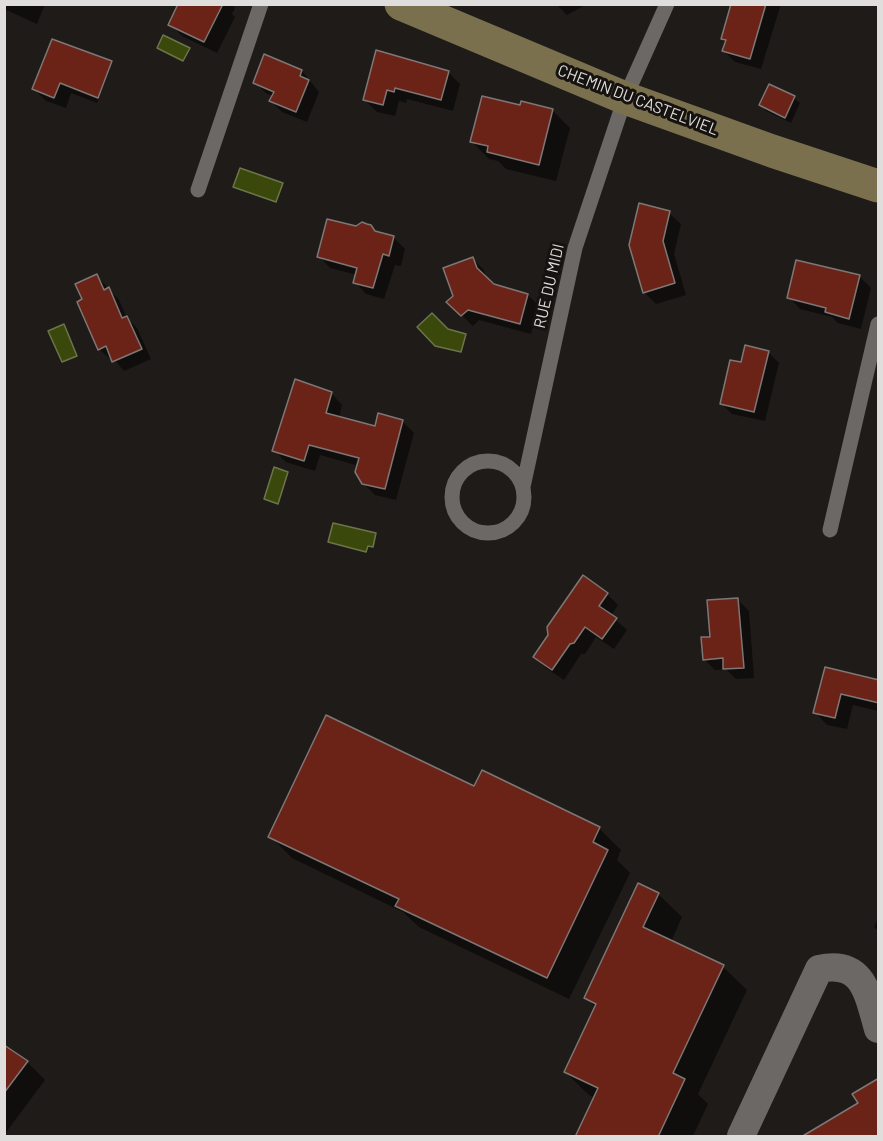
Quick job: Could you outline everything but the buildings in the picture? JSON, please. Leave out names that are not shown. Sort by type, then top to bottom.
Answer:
[{"type":"street","name":"CHEMIN DU CASTELVIEL","points":[[401,4],[625,98],[772,151],[879,186]]},
{"type":"street","points":[[741,1137],[819,969],[833,966],[848,969],[864,981],[879,1029]]},
{"type":"lane","points":[[198,190],[261,4]]},
{"type":"lane","name":"RUE DU MIDI","points":[[523,487],[575,248],[625,98],[667,4]]},
{"type":"lane","points":[[830,530],[879,324]]},
{"type":"lane","points":[[492,461],[513,470],[523,487],[524,500],[521,512],[506,529],[494,533],[482,532],[464,524],[456,514],[452,498],[454,485],[460,474],[468,467],[480,462],[492,461]]},
{"type":"shaded area","points":[[163,35],[190,48],[183,61],[157,48]]},
{"type":"shaded area","points":[[240,168],[283,183],[276,202],[233,187]]},
{"type":"shaded area","points":[[432,313],[448,329],[466,334],[461,352],[435,346],[417,327]]},
{"type":"shaded area","points":[[64,324],[77,356],[62,362],[48,331]]},
{"type":"shaded area","points":[[274,467],[288,472],[278,504],[264,499]]},
{"type":"shaded area","points":[[333,523],[376,533],[373,547],[368,546],[366,552],[328,542]]}]
